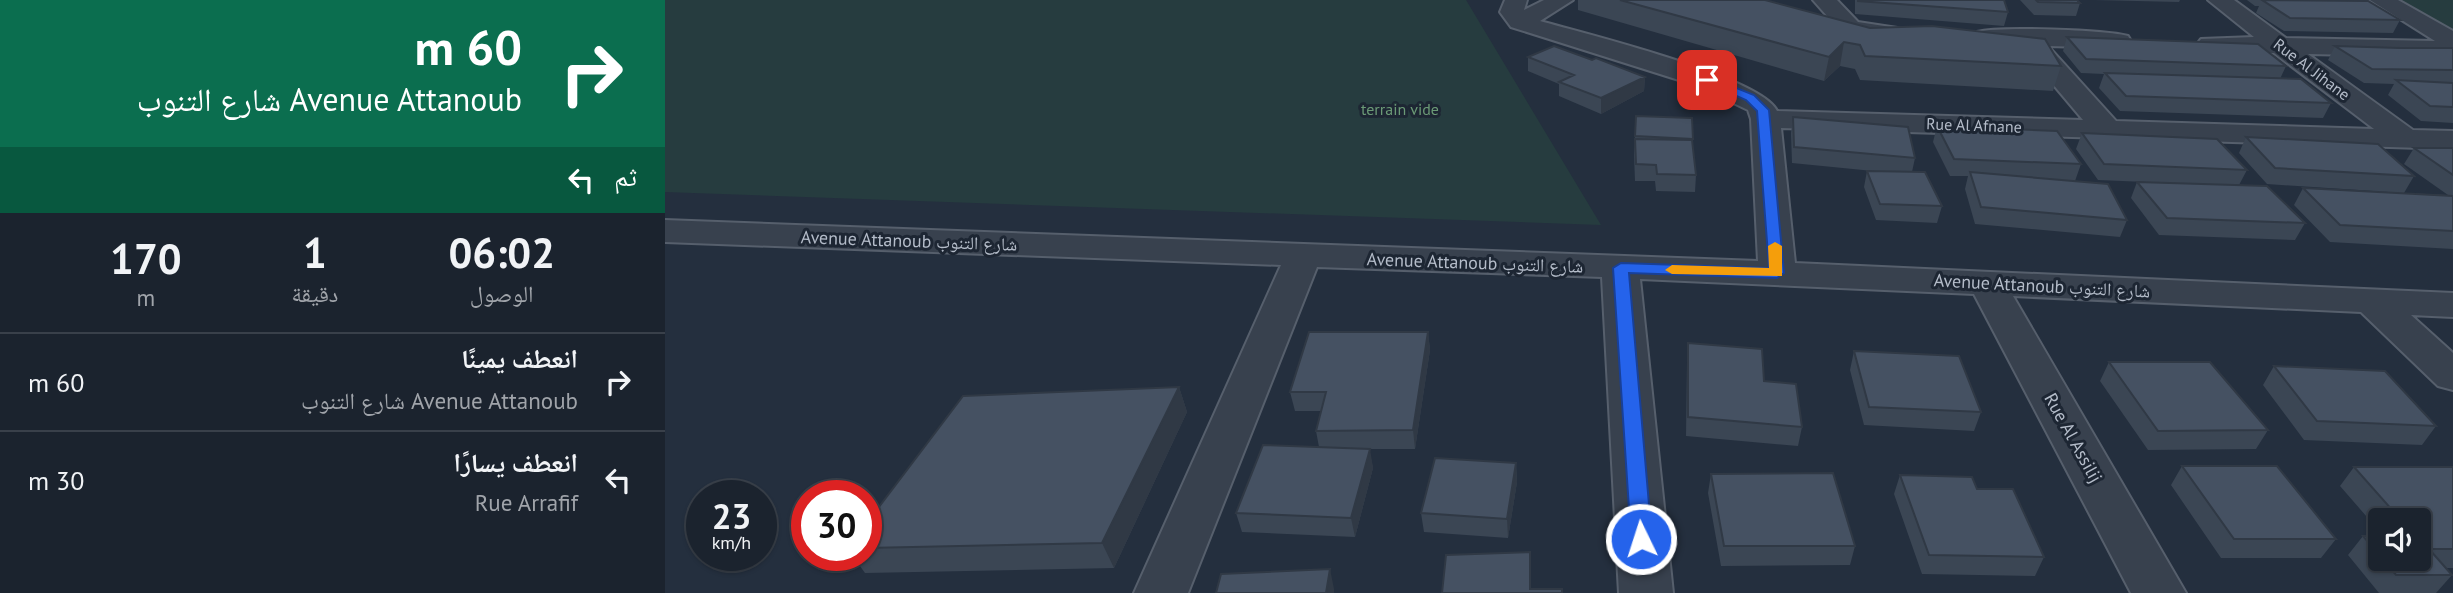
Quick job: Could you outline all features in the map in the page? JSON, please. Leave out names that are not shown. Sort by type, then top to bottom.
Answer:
[{"type":"street","points":[[1518,11],[1562,0]]},
{"type":"street","points":[[1824,0],[1851,28],[1875,33],[1917,34]]},
{"type":"street","name":"Rue Al Jihane","points":[[2219,0],[2405,138]]},
{"type":"street","points":[[2381,0],[2453,41]]},
{"type":"street","points":[[1518,11],[1707,80],[1760,105],[1766,119],[1777,273]]},
{"type":"street","points":[[1958,36],[2148,42]]},
{"type":"street","points":[[2027,38],[2107,129]]},
{"type":"street","points":[[2188,43],[2453,49]]},
{"type":"street","name":"Rue Al Afnane","points":[[1766,119],[2453,140]]},
{"type":"street","name":"Avenue Attanoub شارع التنوب","points":[[674,239],[1303,256],[1777,273],[2453,305]]},
{"type":"street","points":[[1161,593],[1303,256]]},
{"type":"street","points":[[1621,268],[1646,593]]},
{"type":"street","name":"Rue Al Assilij","points":[[1987,283],[2159,593]]},
{"type":"street","points":[[2373,302],[2453,376]]},
{"type":"green space","name":"terrain vide","points":[[665,0],[1466,0],[1601,225],[665,192]]},
{"type":"green space","points":[[2402,0],[2453,0],[2453,31]]},
{"type":"building","points":[[1620,0],[1765,0],[1870,28],[1932,26],[2045,39],[2061,66],[1865,56],[1860,45],[1844,42],[1829,57]]},
{"type":"building","points":[[2004,0],[2008,12],[1858,1]]},
{"type":"building","points":[[2036,0],[2077,0],[2080,3],[2038,2]]},
{"type":"building","points":[[2262,0],[2368,1],[2400,20],[2290,18]]},
{"type":"building","points":[[2067,37],[2258,44],[2286,66],[2086,59]]},
{"type":"building","points":[[1554,46],[1592,60],[1596,58],[1645,77],[1601,98],[1559,82],[1574,75],[1528,57]]},
{"type":"building","points":[[2335,46],[2453,48],[2453,70],[2372,69]]},
{"type":"building","points":[[2105,73],[2301,79],[2331,103],[2126,96]]},
{"type":"building","points":[[2396,80],[2453,83],[2453,107],[2430,106]]},
{"type":"building","points":[[1636,116],[1692,118],[1693,139],[1635,136]]},
{"type":"building","points":[[1793,117],[1908,127],[1915,158],[1794,147]]},
{"type":"building","points":[[1937,126],[2057,131],[2081,164],[1954,159]]},
{"type":"building","points":[[2082,133],[2217,139],[2247,170],[2104,164]]},
{"type":"building","points":[[2246,137],[2378,144],[2414,176],[2275,168]]},
{"type":"building","points":[[1635,139],[1692,140],[1696,175],[1657,174],[1656,165],[1636,164]]},
{"type":"building","points":[[2414,148],[2453,148],[2453,175]]},
{"type":"building","points":[[1867,171],[1925,172],[1942,206],[1880,204]]},
{"type":"building","points":[[1970,172],[2108,184],[2127,220],[1981,207]]},
{"type":"building","points":[[2137,182],[2267,186],[2305,223],[2167,218]]},
{"type":"building","points":[[2303,188],[2453,196],[2453,231],[2340,225]]},
{"type":"building","points":[[1309,332],[1428,332],[1413,430],[1316,431],[1326,392],[1290,392]]},
{"type":"building","points":[[1688,343],[1762,349],[1764,381],[1796,384],[1802,427],[1688,417]]},
{"type":"building","points":[[1854,351],[1959,356],[1981,412],[1869,407]]},
{"type":"building","points":[[2109,362],[2210,362],[2268,430],[2158,431]]},
{"type":"building","points":[[2274,366],[2385,371],[2436,426],[2317,421]]},
{"type":"building","points":[[1179,387],[1102,543],[882,548],[882,503],[963,396]]},
{"type":"building","points":[[1263,445],[1370,449],[1351,518],[1236,513]]},
{"type":"building","points":[[1435,458],[1516,463],[1507,519],[1421,513]]},
{"type":"building","points":[[2182,466],[2277,466],[2336,539],[2234,539]]},
{"type":"building","points":[[2354,467],[2453,467],[2453,549],[2431,549],[2431,508],[2390,508]]},
{"type":"building","points":[[1833,473],[1855,546],[1724,546],[1711,474]]},
{"type":"building","points":[[1900,475],[1972,477],[1977,489],[2013,489],[2044,557],[1929,555]]},
{"type":"building","points":[[2431,551],[2452,575],[2396,575],[2393,571],[2431,571]]},
{"type":"building","points":[[1530,552],[1530,589],[1562,589],[1562,593],[1442,593],[1446,555]]},
{"type":"building","points":[[1330,569],[1326,593],[1216,593],[1221,574]]},
{"type":"slow traffic","points":[[1672,270],[1777,273],[1775,246]]},
{"type":"route","points":[[1641,539],[1621,268],[1777,273],[1766,119],[1763,110],[1750,98],[1707,80]]}]
